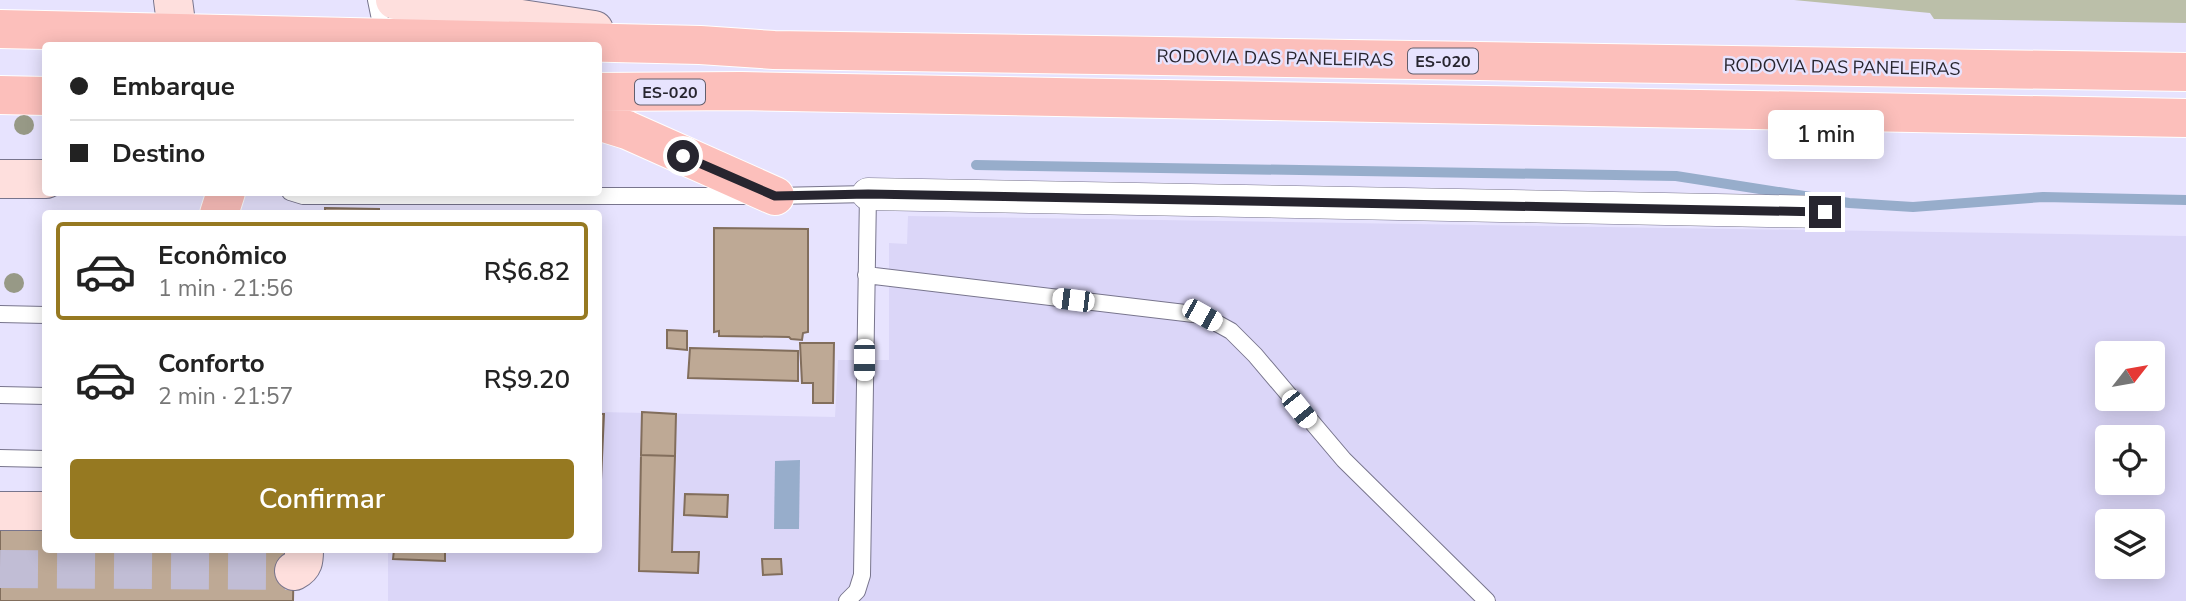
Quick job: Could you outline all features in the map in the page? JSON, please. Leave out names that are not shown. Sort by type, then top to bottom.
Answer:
[{"type":"main road","name":"ES-020","points":[[176,26],[384,39],[519,42]]},
{"type":"main road","points":[[0,29],[176,26]]},
{"type":"main road","name":"ES-020","points":[[602,44],[700,46]]},
{"type":"main road","name":"RODOVIA DAS PANELEIRAS","points":[[700,46],[774,50],[2186,72]]},
{"type":"main road","name":"ES-020","points":[[602,92],[741,91],[2186,118]]},
{"type":"main road","points":[[0,95],[42,96]]},
{"type":"main road","points":[[602,122],[627,130],[775,196]]},
{"type":"street","points":[[395,0],[700,46]]},
{"type":"street","points":[[0,179],[42,179]]},
{"type":"street","points":[[868,194],[1825,212]]},
{"type":"street","points":[[0,511],[42,511]]},
{"type":"lane","points":[[376,0],[384,39]]},
{"type":"lane","points":[[303,196],[868,194],[862,575],[858,591],[847,601]]},
{"type":"lane","points":[[866,275],[1202,315],[1231,331],[1255,355],[1344,460],[1487,601]]},
{"type":"lane","points":[[0,314],[42,315]]},
{"type":"lane","points":[[0,395],[42,396]]},
{"type":"lane","points":[[0,458],[42,459]]},
{"type":"shaded area","points":[[908,216],[2186,236],[2186,601],[388,601],[388,553],[602,553],[602,412],[835,417],[838,360],[889,360],[889,243],[907,244]]},
{"type":"green space","points":[[1794,0],[2186,0],[2186,23],[1934,19],[1930,13]]},
{"type":"water","points":[[800,460],[799,529],[774,529],[775,461]]},
{"type":"building","points":[[325,208],[379,209],[379,210]]},
{"type":"building","points":[[714,228],[808,229],[808,332],[803,333],[802,340],[789,337],[719,336],[719,331],[714,332]]},
{"type":"building","points":[[667,330],[687,331],[687,350],[667,348]]},
{"type":"building","points":[[800,343],[834,343],[833,403],[813,403],[813,383],[802,383]]},
{"type":"building","points":[[690,348],[798,351],[798,381],[688,378]]},
{"type":"building","points":[[642,412],[676,414],[675,456],[641,455]]},
{"type":"building","points":[[602,414],[604,414],[602,458]]},
{"type":"building","points":[[641,455],[675,456],[672,552],[699,552],[698,573],[639,571]]},
{"type":"building","points":[[685,494],[728,495],[727,517],[684,515]]},
{"type":"building","points":[[0,516],[42,517],[42,553],[294,553],[293,601],[0,601]]},
{"type":"building","points":[[394,553],[445,553],[445,561],[393,559]]},
{"type":"building","points":[[762,559],[781,559],[782,574],[763,575]]},
{"type":"waterway","points":[[976,165],[1676,176],[1849,203],[1913,207],[2043,197],[2186,200]]},
{"type":"tunnel","points":[[0,569],[294,571]]},
{"type":"route","points":[[683,156],[775,196],[868,194],[1825,212]]}]
